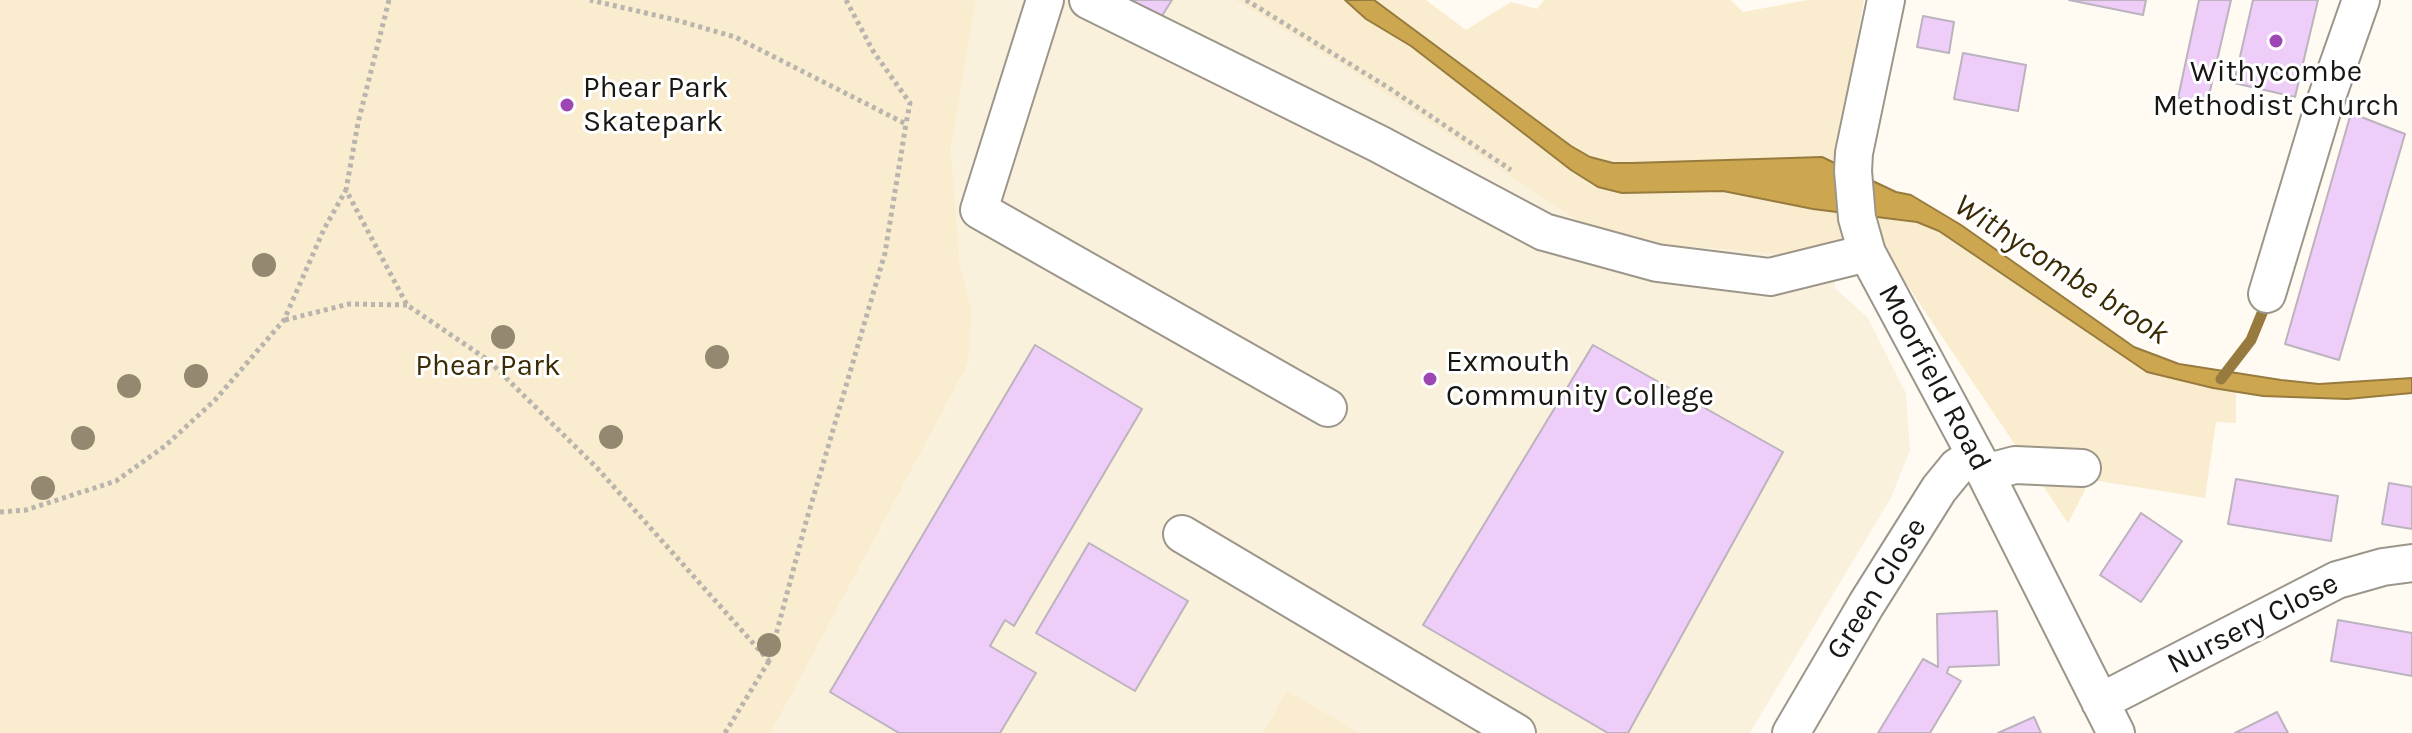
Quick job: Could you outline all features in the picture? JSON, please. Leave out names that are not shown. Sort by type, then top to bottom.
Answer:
[{"type":"street","points":[[1045,0],[979,210],[1328,408]]},
{"type":"street","points":[[1088,0],[1379,144],[1544,232],[1657,263],[1770,277],[1867,253]]},
{"type":"street","name":"Moorfield Road","points":[[1886,0],[1854,153],[1857,218],[1867,253],[1980,464],[2108,717]]},
{"type":"street","points":[[2267,294],[2323,108],[2361,0]]},
{"type":"street","points":[[1980,464],[2082,468]]},
{"type":"street","name":"Green Close","points":[[1791,733],[1939,489],[1957,467],[1980,464]]},
{"type":"street","points":[[1182,534],[1517,733]]},
{"type":"street","name":"Nursery Close","points":[[2108,717],[2337,580],[2383,567],[2412,563]]},
{"type":"path","points":[[0,512],[26,510],[116,481],[165,446],[215,400],[284,320],[324,229],[346,190],[358,123],[389,0]]},
{"type":"path","points":[[590,0],[735,37],[906,124]]},
{"type":"path","points":[[725,733],[769,661],[806,522],[885,253],[910,103],[873,51],[846,0]]},
{"type":"path","points":[[1246,0],[1389,88],[1517,174]]},
{"type":"path","points":[[346,190],[407,305],[488,360],[598,469],[769,661]]},
{"type":"path","points":[[284,320],[349,304],[407,305]]},
{"type":"shaded area","name":"Exmouth Community College","points":[[976,0],[1235,0],[1348,69],[1580,222],[1629,242],[1834,258],[1835,288],[1868,318],[1906,393],[1910,450],[1891,498],[1750,733],[771,733],[968,364],[972,312],[960,264],[951,149]]},
{"type":"shaded area","points":[[1345,0],[1374,0],[1590,157],[1613,163],[1632,163],[1822,157],[1896,192],[1911,195],[1961,225],[2134,347],[2179,364],[2281,380],[2319,384],[2412,378],[2412,393],[2347,399],[2263,396],[2147,372],[1939,231],[1917,222],[1813,209],[1723,191],[1622,193],[1598,187],[1571,170],[1411,46],[1366,19]]},
{"type":"green space","name":"Phear Park","points":[[0,0],[976,0],[951,149],[960,264],[972,312],[968,364],[771,733],[0,733]]},
{"type":"green space","points":[[1235,0],[1345,0],[1366,19],[1411,46],[1571,170],[1598,187],[1679,192],[1723,191],[1813,209],[1917,222],[1939,231],[2147,371],[2236,392],[2236,423],[2216,422],[2205,498],[2086,479],[2085,490],[2068,523],[1884,251],[1834,258],[1628,242],[1580,222],[1348,69]]},
{"type":"green space","points":[[1374,0],[1426,0],[1466,30],[1511,2],[1537,9],[1544,0],[1731,0],[1743,12],[1808,0],[1864,0],[1835,163],[1822,157],[1613,163],[1589,157],[1571,147]]},
{"type":"green space","points":[[1287,691],[1360,733],[1263,733]]},
{"type":"building","points":[[1128,0],[1172,0],[1160,19]]},
{"type":"building","points":[[2069,0],[2146,0],[2143,15]]},
{"type":"building","points":[[2199,0],[2231,0],[2207,104],[2178,98]]},
{"type":"building","name":"Withycombe Methodist Church","points":[[2253,0],[2318,0],[2295,97],[2234,83]]},
{"type":"building","points":[[1923,16],[1954,22],[1949,53],[1917,47]]},
{"type":"building","points":[[1963,53],[2026,65],[2018,111],[1954,99]]},
{"type":"building","points":[[2351,113],[2405,134],[2339,360],[2285,344]]},
{"type":"building","points":[[1035,345],[1142,409],[1014,626],[1005,620],[990,646],[1036,673],[1000,733],[899,733],[830,692]]},
{"type":"building","points":[[1593,345],[1783,452],[1628,733],[1608,733],[1423,625]]},
{"type":"building","points":[[2236,479],[2338,496],[2331,541],[2228,524]]},
{"type":"building","points":[[2389,483],[2412,487],[2412,529],[2382,524]]},
{"type":"building","points":[[2141,513],[2182,541],[2141,602],[2100,575]]},
{"type":"building","points":[[1089,543],[1188,601],[1135,691],[1036,633]]},
{"type":"building","points":[[1997,611],[1999,665],[1949,667],[1947,673],[1961,681],[1930,733],[1878,733],[1923,659],[1938,667],[1937,614]]},
{"type":"building","points":[[2338,620],[2412,633],[2412,676],[2331,661]]},
{"type":"building","points":[[2277,712],[2288,733],[2235,733]]},
{"type":"building","points":[[2034,717],[2041,733],[1998,733]]},
{"type":"waterway","points":[[2221,379],[2251,340],[2267,301]]},
{"type":"place","name":"Withycombe Methodist Church","points":[[2276,41]]},
{"type":"place","name":"Phear Park Skatepark","points":[[567,105]]},
{"type":"place","name":"Exmouth Community College","points":[[1430,379]]},
{"type":"water label","name":"Withycombe brook","points":[[2061,270]]}]
